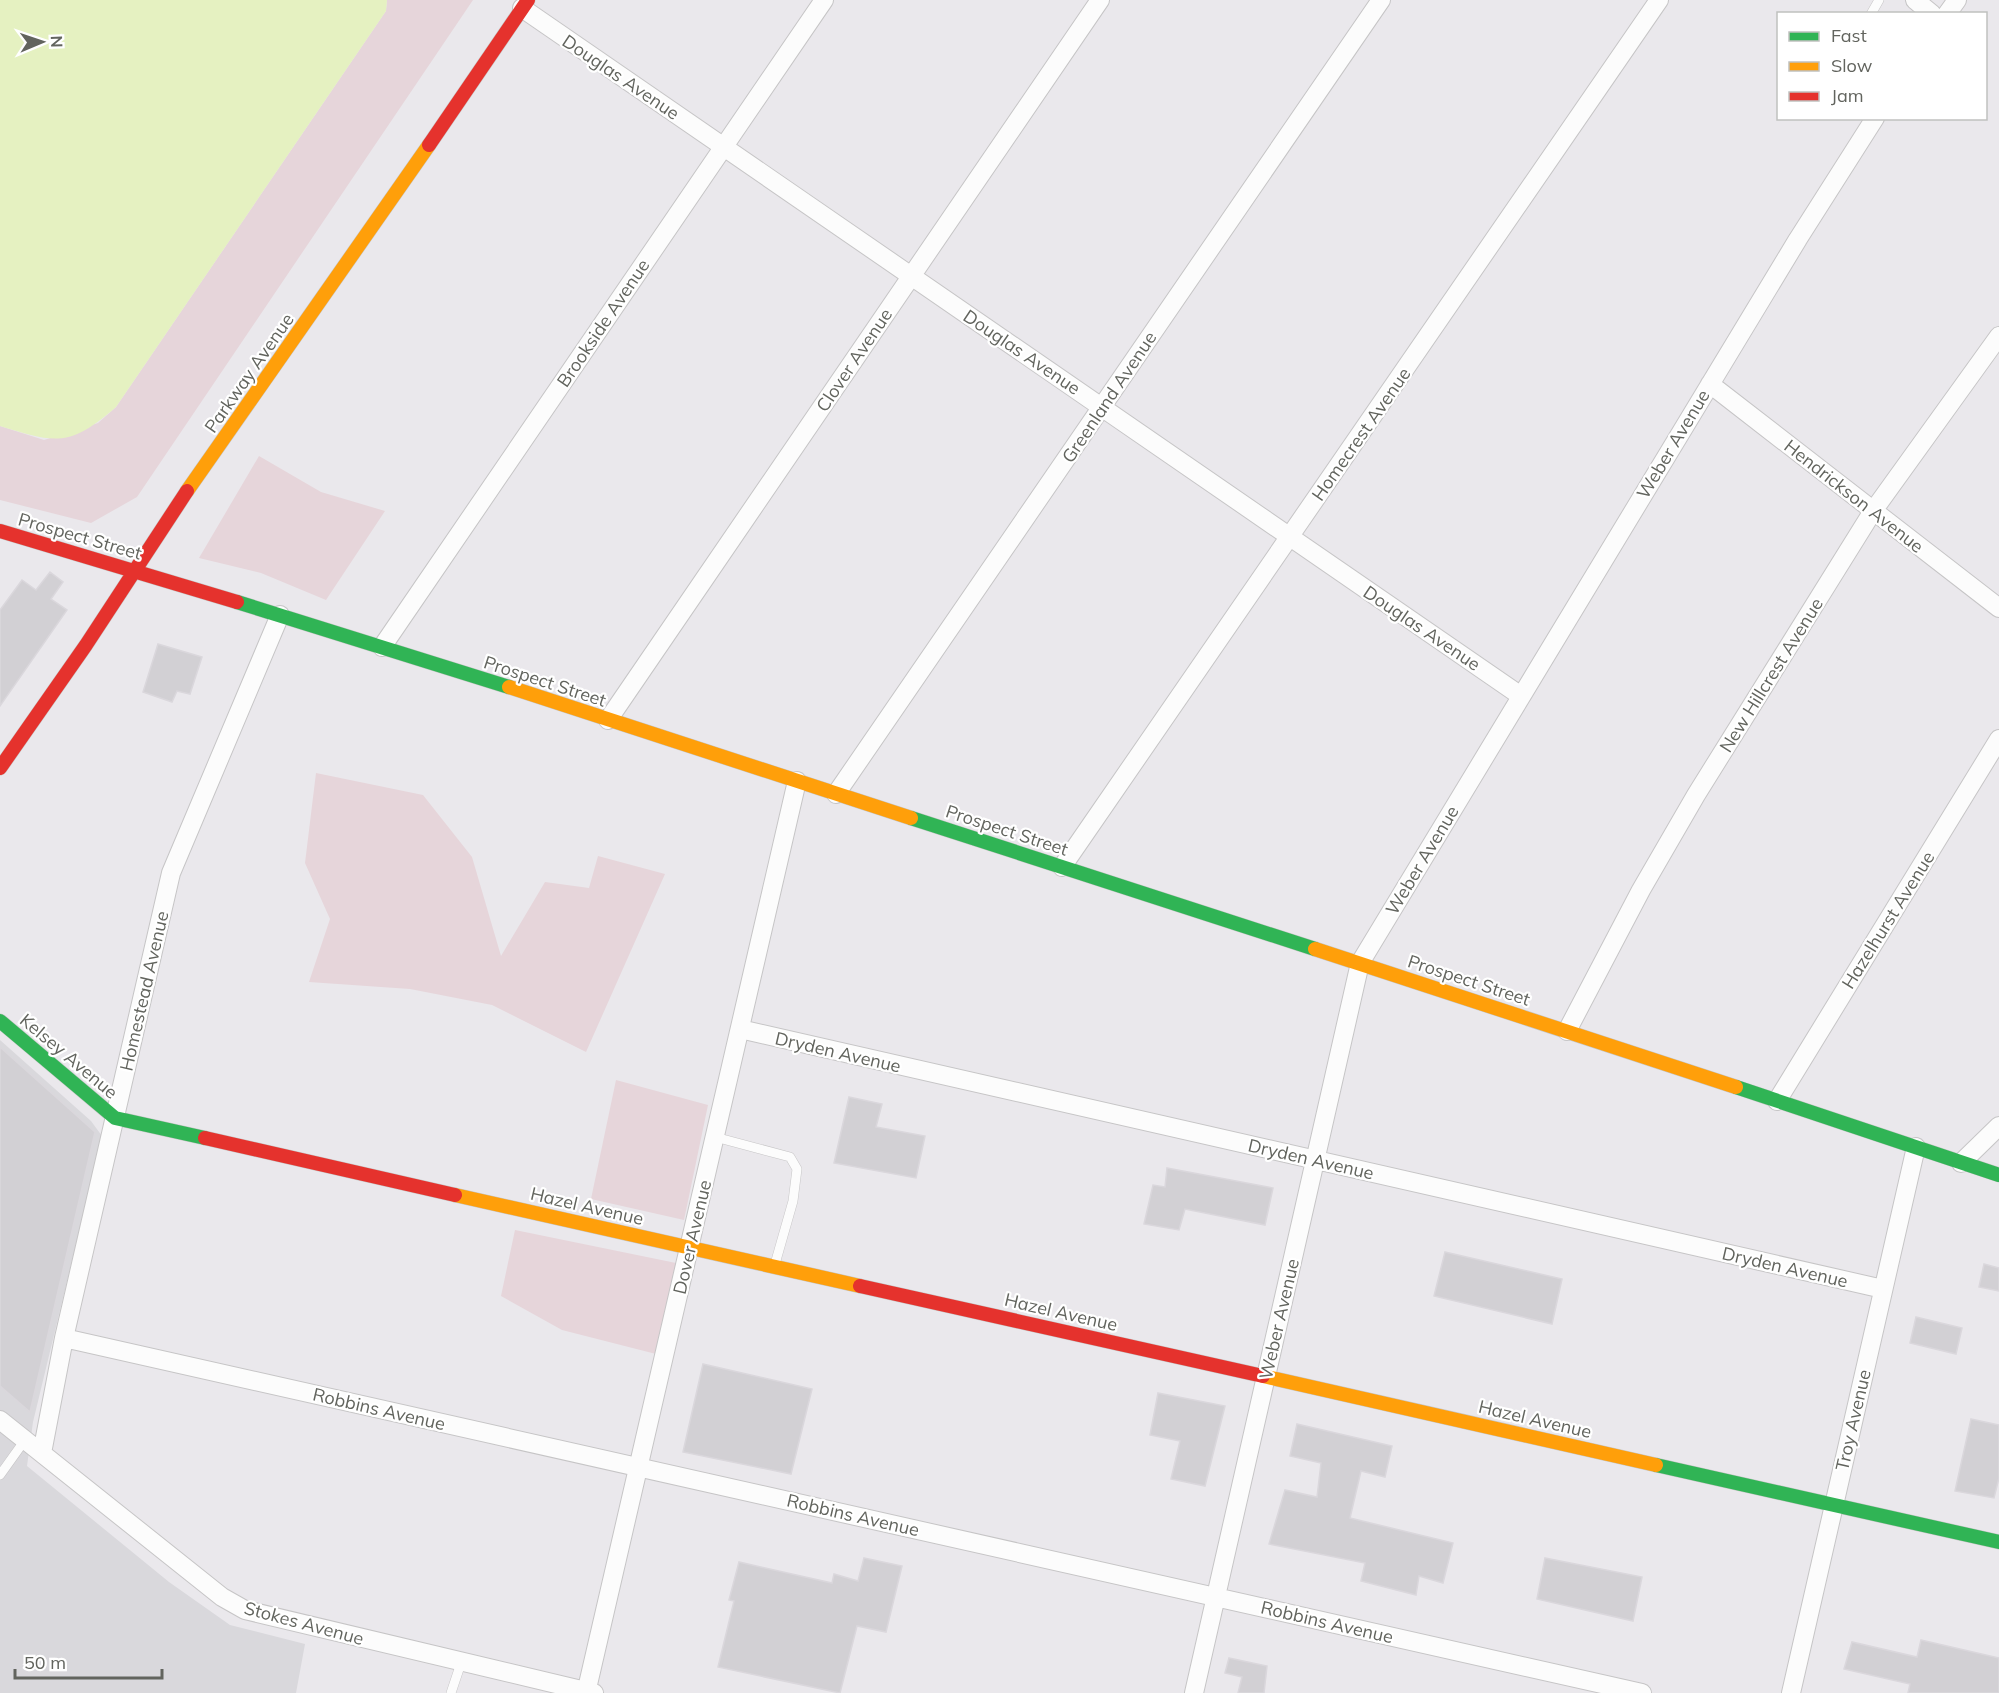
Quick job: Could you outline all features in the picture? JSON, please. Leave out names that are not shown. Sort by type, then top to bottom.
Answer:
[{"type":"street","name":"Brookside Avenue","points":[[382,647],[824,0]]},
{"type":"street","name":"Clover Avenue","points":[[608,720],[1100,0]]},
{"type":"street","name":"Greenland Avenue","points":[[836,794],[1381,0]]},
{"type":"street","name":"Homecrest Avenue","points":[[1062,867],[1659,0]]},
{"type":"street","points":[[1915,0],[1930,12]]},
{"type":"street","name":"Douglas Avenue","points":[[525,4],[723,147],[1521,696]]},
{"type":"street","name":"Parkway Avenue","points":[[0,768],[525,4]]},
{"type":"street","name":"Weber Avenue","points":[[1194,1693],[1360,963],[1798,239],[1874,120]]},
{"type":"street","name":"New Hillcrest Avenue","points":[[1568,1031],[1641,890],[1696,795],[1873,511],[1999,336]]},
{"type":"street","name":"Hendrickson Avenue","points":[[1710,384],[1999,608]]},
{"type":"street","name":"Prospect Street","points":[[0,531],[135,570],[382,647],[1360,963],[1999,1175]]},
{"type":"street","name":"Homestead Avenue","points":[[42,1453],[64,1338],[171,873],[280,615]]},
{"type":"street","name":"Hazelhurst Avenue","points":[[1777,1101],[1999,739]]},
{"type":"street","name":"Dover Avenue","points":[[589,1692],[797,781]]},
{"type":"street","name":"Kelsey Avenue","points":[[0,1022],[115,1118]]},
{"type":"street","name":"Dryden Avenue","points":[[740,1029],[1883,1289]]},
{"type":"street","name":"Hazel Avenue","points":[[115,1118],[1999,1542]]},
{"type":"street","points":[[1961,1163],[1999,1126]]},
{"type":"street","name":"Troy Avenue","points":[[1791,1693],[1916,1148]]},
{"type":"street","name":"Robbins Avenue","points":[[64,1338],[1642,1693]]},
{"type":"street","name":"Stokes Avenue","points":[[0,1420],[222,1597],[245,1610],[589,1692]]},
{"type":"lane","points":[[715,1137],[790,1157],[797,1169],[793,1201],[775,1266]]},
{"type":"lane","points":[[0,1475],[25,1440]]},
{"type":"lane","points":[[451,1693],[461,1663]]},
{"type":"shaded area","points":[[0,0],[387,0],[386,11],[116,407],[86,430],[61,438],[35,436],[0,426]]},
{"type":"shaded area","points":[[387,0],[473,0],[137,497],[91,523],[0,500],[0,426],[44,440],[98,423],[116,407],[386,11]]},
{"type":"shaded area","points":[[259,456],[321,492],[385,511],[326,600],[261,573],[199,558]]},
{"type":"shaded area","points":[[316,773],[423,795],[472,857],[501,956],[545,882],[589,888],[598,856],[665,874],[586,1052],[492,1005],[410,989],[309,982],[330,919],[305,863]]},
{"type":"shaded area","points":[[0,1040],[91,1121],[102,1136],[33,1422],[27,1466],[169,1582],[230,1625],[305,1644],[296,1693],[0,1693]]},
{"type":"shaded area","points":[[616,1080],[708,1105],[684,1220],[591,1199]]},
{"type":"shaded area","points":[[515,1230],[676,1263],[656,1354],[562,1330],[501,1296]]},
{"type":"building","points":[[50,572],[63,582],[51,599],[67,610],[0,706],[0,610],[22,580],[36,590]]},
{"type":"building","points":[[158,644],[202,657],[190,694],[177,691],[172,702],[143,692]]},
{"type":"building","points":[[0,1047],[95,1132],[30,1412],[0,1386]]},
{"type":"building","points":[[849,1097],[882,1104],[876,1127],[925,1136],[916,1178],[834,1163]]},
{"type":"building","points":[[1167,1168],[1273,1188],[1265,1225],[1185,1209],[1179,1230],[1144,1224],[1153,1185],[1165,1187]]},
{"type":"building","points":[[1445,1252],[1562,1279],[1552,1324],[1434,1296]]},
{"type":"building","points":[[1984,1264],[1999,1268],[1999,1291],[1979,1287]]},
{"type":"building","points":[[1916,1317],[1962,1328],[1956,1354],[1910,1343]]},
{"type":"building","points":[[703,1364],[812,1389],[791,1474],[683,1452]]},
{"type":"building","points":[[1158,1393],[1225,1406],[1205,1486],[1171,1479],[1180,1441],[1150,1435]]},
{"type":"building","points":[[1971,1419],[1999,1425],[1999,1478],[1994,1498],[1955,1491]]},
{"type":"building","points":[[1297,1424],[1392,1446],[1385,1477],[1361,1471],[1350,1518],[1453,1543],[1443,1583],[1419,1576],[1416,1595],[1361,1581],[1365,1563],[1269,1544],[1285,1490],[1317,1497],[1321,1463],[1290,1456]]},
{"type":"building","points":[[864,1558],[902,1566],[886,1632],[857,1626],[840,1693],[718,1667],[734,1601],[729,1600],[739,1562],[832,1583],[834,1574],[858,1581]]},
{"type":"building","points":[[1545,1558],[1642,1577],[1633,1621],[1537,1599]]},
{"type":"building","points":[[1921,1640],[1999,1658],[1999,1693],[1908,1693],[1910,1684],[1844,1669],[1852,1642],[1917,1657]]},
{"type":"building","points":[[1229,1658],[1267,1666],[1264,1693],[1238,1693],[1242,1677],[1225,1673]]},
{"type":"traffic: fast","points":[[237,602],[509,687]]},
{"type":"traffic: fast","points":[[911,818],[1315,949]]},
{"type":"traffic: fast","points":[[0,1021],[115,1118],[205,1138]]},
{"type":"traffic: fast","points":[[1736,1087],[1999,1175]]},
{"type":"traffic: fast","points":[[1656,1465],[1999,1542]]},
{"type":"traffic: slow","points":[[187,491],[429,145]]},
{"type":"traffic: slow","points":[[509,687],[911,818]]},
{"type":"traffic: slow","points":[[1315,949],[1736,1087]]},
{"type":"traffic: slow","points":[[455,1195],[860,1286]]},
{"type":"traffic: slow","points":[[1263,1376],[1656,1465]]},
{"type":"traffic: jam","points":[[429,145],[528,0]]},
{"type":"traffic: jam","points":[[0,768],[86,645],[187,491]]},
{"type":"traffic: jam","points":[[0,531],[237,602]]},
{"type":"traffic: jam","points":[[205,1138],[455,1195]]},
{"type":"traffic: jam","points":[[860,1286],[1263,1376]]}]
